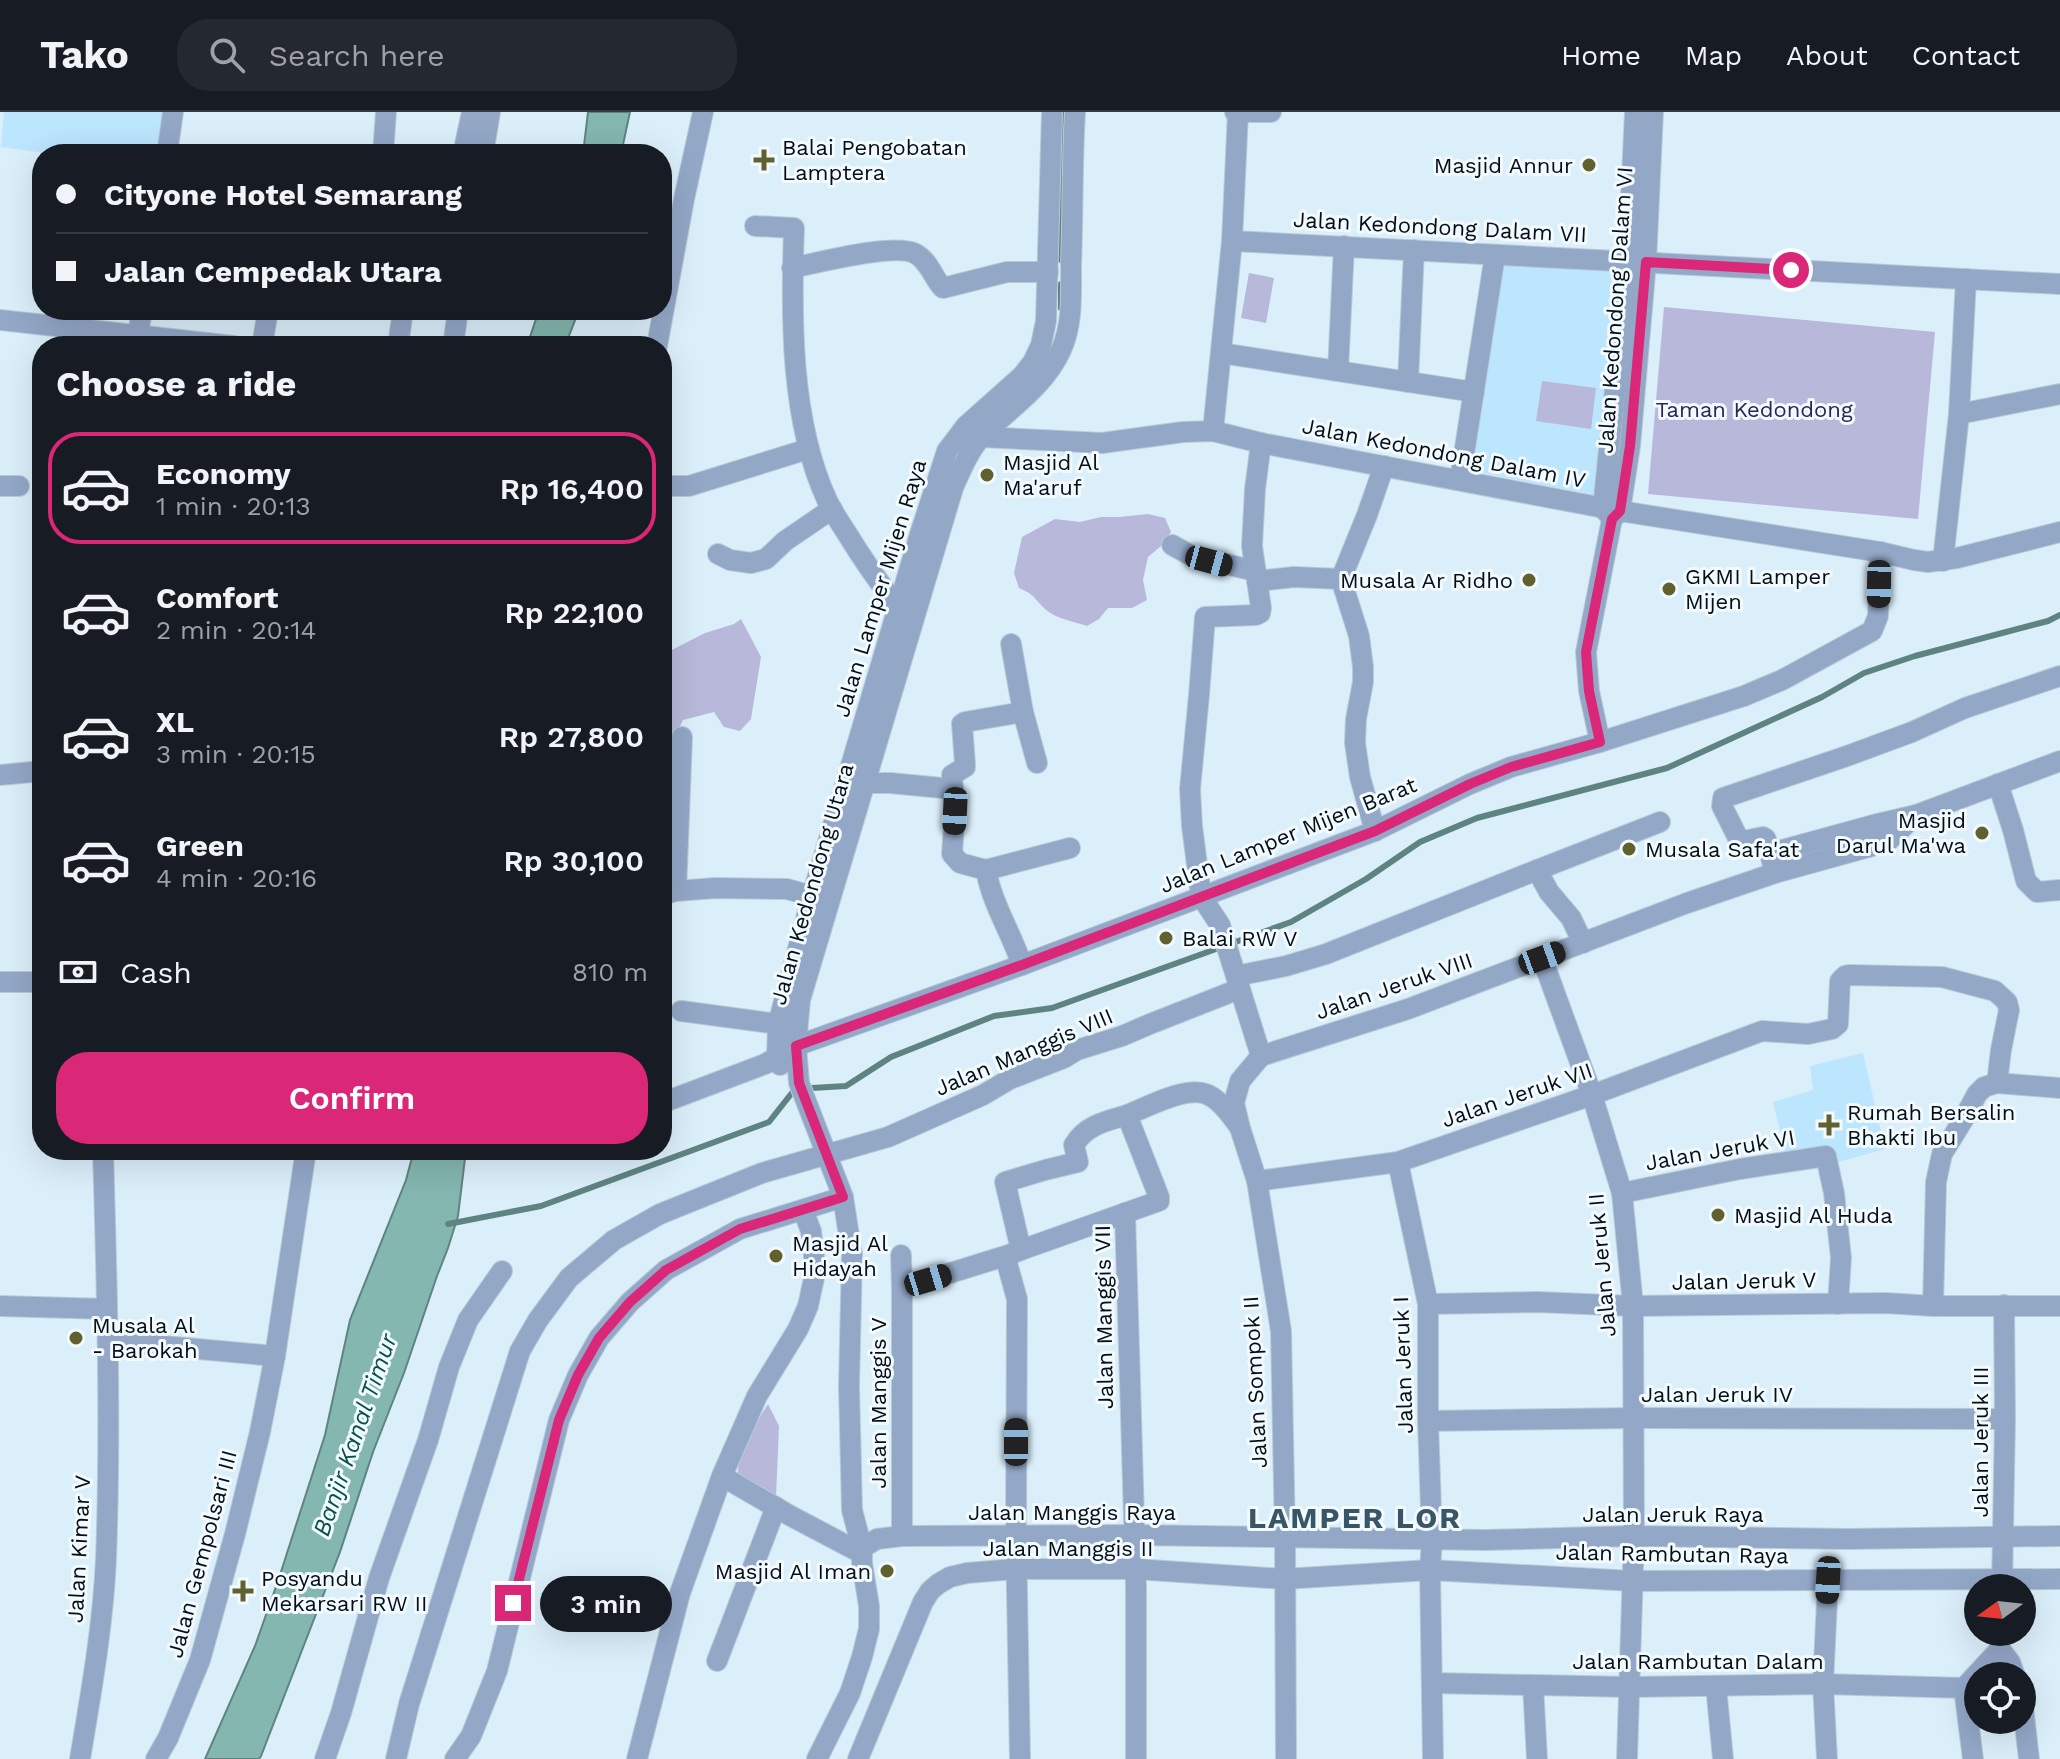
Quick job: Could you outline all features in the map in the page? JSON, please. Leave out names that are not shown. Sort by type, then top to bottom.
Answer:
[{"type":"street","points":[[168,144],[173,112]]},
{"type":"street","points":[[384,144],[386,112]]},
{"type":"street","points":[[465,144],[472,112]]},
{"type":"street","points":[[485,144],[490,112]]},
{"type":"street","points":[[672,264],[703,112]]},
{"type":"street","points":[[974,432],[1029,393],[1048,372],[1062,350],[1068,328],[1060,296],[1048,272],[1052,112]]},
{"type":"street","points":[[1060,296],[1075,112]]},
{"type":"street","points":[[1213,431],[1232,241],[1237,112],[1271,112]]},
{"type":"street","name":"Jalan Kedondong Dalam VI","points":[[1635,112],[1637,261]]},
{"type":"street","name":"Jalan Kedondong Dalam VI","points":[[1600,742],[1589,691],[1586,652],[1612,513],[1653,112]]},
{"type":"street","points":[[755,226],[794,228],[792,327],[808,449],[832,509],[869,569],[898,607]]},
{"type":"street","name":"Jalan Kedondong Dalam VII","points":[[1232,241],[1637,261]]},
{"type":"street","points":[[1338,371],[1344,246]]},
{"type":"street","points":[[792,268],[848,256],[901,250],[924,261],[943,288],[1007,272],[1048,272]]},
{"type":"street","points":[[1408,382],[1414,250]]},
{"type":"street","points":[[1460,480],[1495,255]]},
{"type":"street","points":[[1637,261],[2060,284]]},
{"type":"street","points":[[1943,561],[1959,414],[1966,279]]},
{"type":"street","points":[[0,320],[110,336]]},
{"type":"street","points":[[1221,353],[1474,392]]},
{"type":"street","points":[[1959,414],[2060,394]]},
{"type":"street","name":"Jalan Kedondong Dalam IV","points":[[974,432],[1102,443],[1213,431],[1612,513],[1880,552],[1914,560],[1943,561],[2060,532]]},
{"type":"street","name":"Jalan Lamper Mijen Raya","points":[[786,1051],[778,1024],[812,896],[898,607],[930,537],[956,457],[974,432]]},
{"type":"street","points":[[1261,443],[1252,546],[1260,613],[1208,616],[1204,620],[1190,789],[1201,896],[1220,925],[1261,1056]]},
{"type":"street","points":[[672,486],[689,486],[808,449]]},
{"type":"street","points":[[1375,831],[1360,777],[1355,743],[1363,682],[1359,636],[1341,579],[1384,466]]},
{"type":"street","points":[[718,554],[730,560],[751,563],[766,559],[785,541],[832,509]]},
{"type":"street","name":"Jalan Kedondong Utara","points":[[786,1051],[864,783],[930,537]]},
{"type":"street","points":[[1172,545],[1192,556],[1256,576],[1341,579]]},
{"type":"street","name":"Jalan Lamper Mijen Barat","points":[[672,1099],[765,1064],[786,1051],[1375,831],[1511,767],[1600,742],[1782,680],[1872,631],[1878,616],[1880,552]]},
{"type":"street","points":[[1011,644],[1023,712],[1037,763]]},
{"type":"street","points":[[1773,863],[1765,838],[1743,841],[1738,838],[1722,806],[1723,798],[1847,756],[1965,708],[2060,676]]},
{"type":"street","points":[[1023,712],[962,724],[965,767],[952,775],[955,811],[952,854],[960,863],[986,870],[1070,848]]},
{"type":"street","points":[[672,857],[682,737]]},
{"type":"street","points":[[2060,761],[1998,784],[2026,881],[2037,892],[2060,890]]},
{"type":"street","points":[[0,775],[32,772]]},
{"type":"street","points":[[864,783],[953,789]]},
{"type":"street","name":"Jalan Jeruk VIII","points":[[1261,1056],[1408,1009],[1687,903],[1773,863],[1887,842],[1916,815],[1998,784]]},
{"type":"street","name":"Jalan Manggis VIII","points":[[396,1759],[409,1704],[520,1351],[538,1320],[575,1273],[614,1240],[635,1226],[697,1197],[762,1173],[888,1137],[1077,1050],[1150,1024],[1236,975],[1286,966],[1326,954],[1660,822]]},
{"type":"street","points":[[986,870],[998,911],[1022,965]]},
{"type":"street","points":[[1537,870],[1549,892],[1571,918],[1583,943]]},
{"type":"street","points":[[672,893],[716,888],[787,889],[812,896]]},
{"type":"street","name":"Jalan Jeruk II","points":[[1542,958],[1592,1095],[1622,1193],[1633,1306],[1634,1536],[1627,1759]]},
{"type":"street","name":"Jalan Jeruk VII","points":[[1257,1181],[1398,1162],[1592,1095],[1762,1031],[1808,1034],[1836,1027],[1840,981],[1845,976],[1942,977],[1995,991],[2007,1002],[2009,1010],[1997,1083]]},
{"type":"street","points":[[0,982],[32,982]]},
{"type":"street","points":[[681,1011],[778,1024]]},
{"type":"street","points":[[786,1051],[785,1073],[799,1081],[843,1197],[852,1255],[849,1386],[851,1495],[869,1606],[869,1629],[852,1687],[817,1759]]},
{"type":"street","name":"Jalan Sompok II","points":[[1261,1056],[1240,1081],[1234,1103],[1257,1181],[1281,1331],[1286,1759]]},
{"type":"street","points":[[1933,1306],[1936,1182],[1942,1154],[1980,1090],[1997,1083],[2060,1088]]},
{"type":"street","points":[[1020,1759],[1016,1569],[1017,1299],[1005,1182],[1078,1162],[1074,1145],[1093,1126],[1178,1095],[1203,1093],[1216,1101],[1240,1128]]},
{"type":"street","name":"Jalan Manggis VII","points":[[1127,1115],[1159,1199],[1125,1213],[1135,1569],[1136,1759]]},
{"type":"street","name":"Jalan Jeruk VI","points":[[1622,1193],[1724,1172],[1826,1156],[1834,1193],[1841,1258],[1838,1304]]},
{"type":"street","points":[[0,1306],[107,1309],[103,1160]]},
{"type":"street","points":[[109,1341],[275,1356],[304,1160]]},
{"type":"street","name":"Jalan Jeruk I","points":[[1398,1162],[1428,1304],[1433,1759]]},
{"type":"street","points":[[455,1759],[471,1736],[497,1671],[559,1420],[578,1375],[599,1338],[630,1302],[666,1270],[740,1229],[843,1197]]},
{"type":"street","points":[[637,1759],[680,1593],[722,1476],[757,1396],[798,1329],[808,1306],[814,1278],[814,1256],[811,1231],[803,1210]]},
{"type":"street","name":"Jalan Manggis V","points":[[902,1536],[902,1288],[1011,1256],[1125,1213]]},
{"type":"street","points":[[901,1255],[902,1288]]},
{"type":"street","points":[[325,1759],[379,1578],[428,1440],[449,1367],[468,1320],[502,1271]]},
{"type":"street","name":"Jalan Jeruk V","points":[[1428,1304],[1537,1302],[1633,1306],[1886,1303],[2060,1306]]},
{"type":"street","name":"Jalan Jeruk III","points":[[2002,1574],[2004,1305]]},
{"type":"street","name":"Jalan Kimar V","points":[[80,1759],[94,1676],[106,1562],[107,1309]]},
{"type":"street","name":"Jalan Gempolsari III","points":[[156,1759],[168,1738],[200,1660],[239,1519],[275,1356]]},
{"type":"street","name":"Jalan Jeruk IV","points":[[1428,1421],[2005,1419]]},
{"type":"street","points":[[722,1476],[862,1550]]},
{"type":"street","points":[[717,1661],[776,1507]]},
{"type":"street","name":"Jalan Manggis Raya","points":[[862,1550],[877,1539],[902,1536],[1285,1538]]},
{"type":"street","name":"Jalan Jeruk Raya","points":[[1285,1538],[1634,1536],[1849,1539],[2060,1536]]},
{"type":"street","name":"Jalan Manggis II","points":[[858,1759],[918,1613],[930,1591],[950,1577],[1016,1569],[1135,1569],[1284,1579]]},
{"type":"street","name":"Jalan Rambutan Raya","points":[[1284,1579],[1430,1570],[1633,1581],[1964,1583]]},
{"type":"street","name":"Jalan Rambutan Raya","points":[[2036,1581],[2060,1579]]},
{"type":"street","points":[[1827,1759],[1823,1684],[1828,1580]]},
{"type":"street","points":[[1984,1662],[1996,1646]]},
{"type":"street","name":"Jalan Rambutan Dalam","points":[[1432,1683],[1630,1687],[1823,1684],[1964,1688]]},
{"type":"street","points":[[1533,1685],[1537,1759]]},
{"type":"street","points":[[1716,1686],[1723,1759]]},
{"type":"street","points":[[852,1687],[881,1702]]},
{"type":"street","points":[[1970,1734],[1973,1759]]},
{"type":"street","points":[[2026,1734],[2029,1759]]},
{"type":"shaded area","points":[[4,112],[164,112],[158,144],[32,144],[32,151],[1,147]]},
{"type":"shaded area","points":[[1508,261],[1622,269],[1596,495],[1467,470],[1497,272]]},
{"type":"shaded area","name":"Rumah Bersalin Bhakti Ibu","points":[[1863,1053],[1885,1149],[1835,1163],[1786,1155],[1773,1102],[1813,1090],[1810,1066]]},
{"type":"green space","points":[[1249,273],[1274,278],[1266,323],[1241,318]]},
{"type":"green space","name":"Taman Kedondong","points":[[1664,307],[1935,332],[1918,519],[1648,494]]},
{"type":"green space","points":[[1542,381],[1596,388],[1591,429],[1536,421]]},
{"type":"green space","points":[[1148,514],[1165,518],[1171,532],[1148,557],[1143,580],[1147,600],[1132,608],[1108,608],[1099,619],[1087,626],[1053,615],[1019,588],[1014,573],[1022,537],[1055,519],[1080,522],[1101,517]]},
{"type":"green space","points":[[741,619],[761,657],[751,719],[740,731],[724,727],[714,712],[683,720],[677,732],[672,733],[672,650],[705,633]]},
{"type":"green space","points":[[768,1404],[779,1426],[776,1497],[738,1473],[739,1450]]},
{"type":"water","points":[[588,112],[630,112],[623,144],[584,144]]},
{"type":"water","points":[[536,320],[575,320],[569,336],[530,336]]},
{"type":"water","name":"Banjir Kanal Timur","points":[[411,1160],[465,1160],[458,1216],[448,1248],[340,1552],[261,1756],[259,1759],[205,1759],[255,1646],[279,1578],[325,1435],[350,1320]]},
{"type":"waterway","points":[[1061,260],[1064,112]]},
{"type":"waterway","points":[[1061,284],[1061,308]]},
{"type":"waterway","points":[[672,1158],[769,1122],[795,1089],[846,1086],[891,1057],[994,1016],[1052,1008],[1291,922],[1366,879],[1420,842],[1477,818],[1667,768],[1822,697],[1864,673],[2060,615]]},
{"type":"waterway","points":[[448,1224],[541,1206],[666,1160]]},
{"type":"place","name":"Balai Pengobatan Lamptera","points":[[764,160]]},
{"type":"place","name":"Masjid Annur","points":[[1589,165]]},
{"type":"place","name":"Masjid Al Ma'aruf","points":[[987,475]]},
{"type":"place","name":"Musala Ar Ridho","points":[[1529,580]]},
{"type":"place","name":"GKMI Lamper Mijen","points":[[1669,589]]},
{"type":"place","name":"Masjid Darul Ma'wa","points":[[1982,833]]},
{"type":"place","name":"Musala Safa'at","points":[[1629,849]]},
{"type":"place","name":"Balai RW V","points":[[1166,938]]},
{"type":"place","name":"Rumah Bersalin Bhakti Ibu","points":[[1829,1125]]},
{"type":"place","name":"Masjid Al Huda","points":[[1718,1215]]},
{"type":"place","name":"Masjid Al Hidayah","points":[[776,1256]]},
{"type":"place","name":"Musala Al - Barokah","points":[[76,1338]]},
{"type":"place","name":"Masjid Al Iman","points":[[887,1571]]},
{"type":"place","name":"Posyandu Mekarsari RW II","points":[[243,1591]]},
{"type":"district","name":"LAMPER LOR","points":[[1355,1517]]},
{"type":"route","points":[[513,1603],[559,1420],[578,1375],[599,1338],[630,1302],[666,1270],[740,1229],[843,1197],[799,1083],[796,1046],[1022,965],[1375,831],[1511,767],[1600,742],[1589,691],[1586,652],[1612,519],[1620,511],[1630,446],[1646,262],[1791,270]]}]
